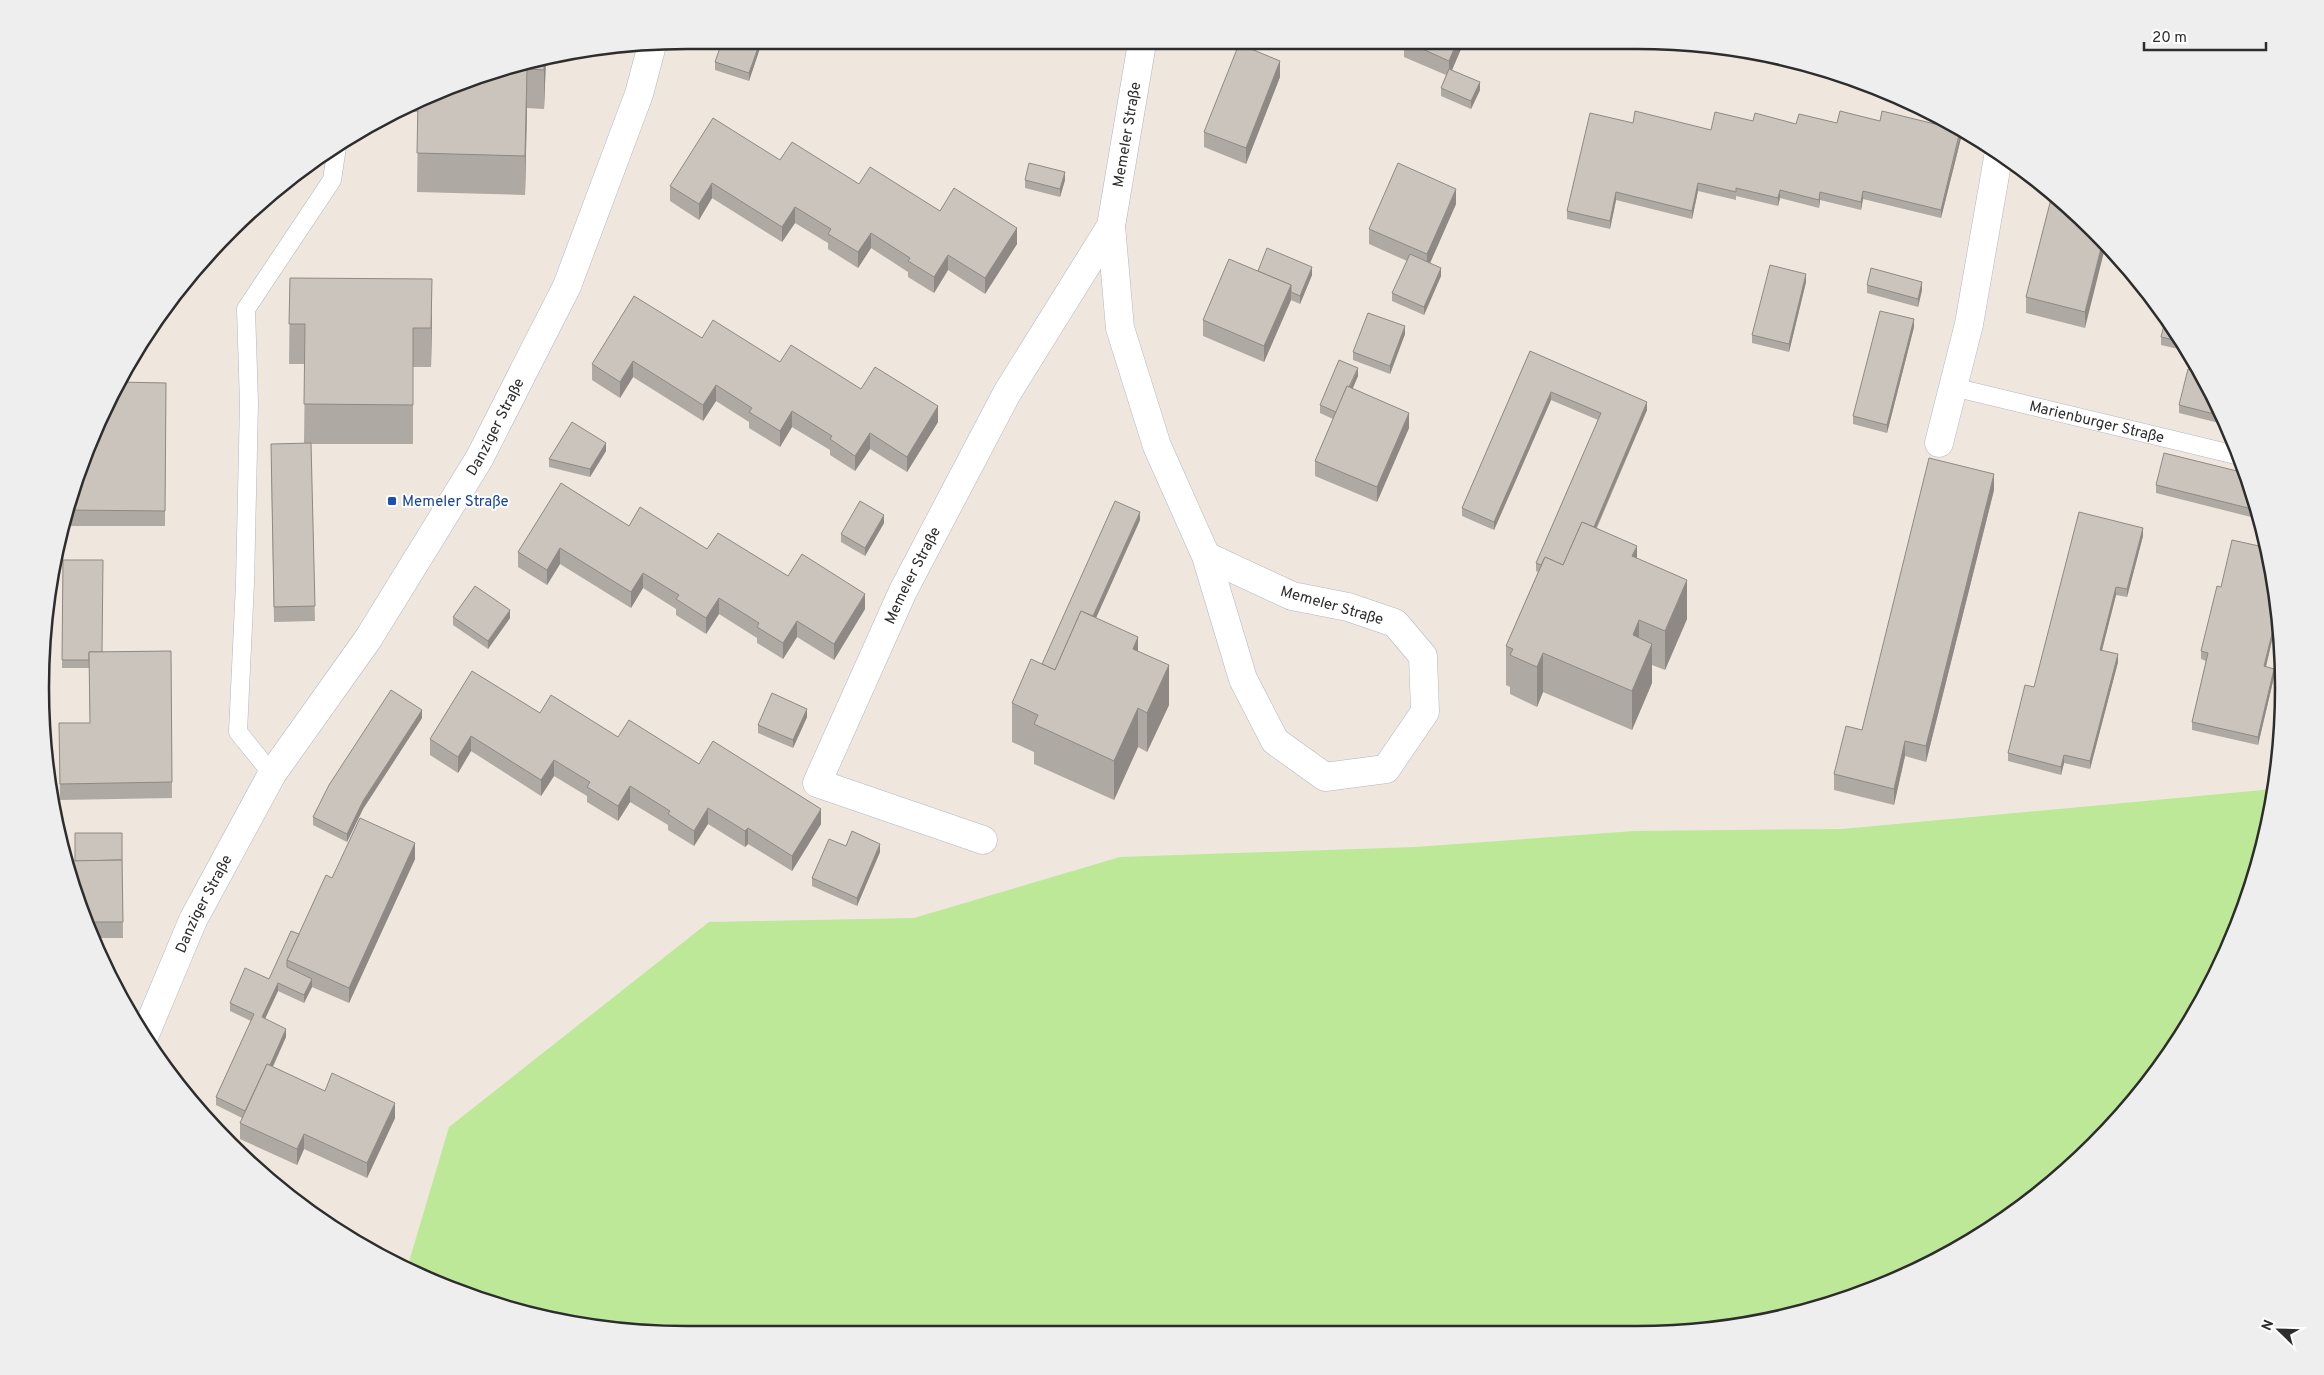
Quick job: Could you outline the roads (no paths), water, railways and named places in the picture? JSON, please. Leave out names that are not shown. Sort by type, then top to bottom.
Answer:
[{"type":"street","name":"Memeler Straße","points":[[1141,49],[1111,226],[1120,328],[1157,446],[1206,556],[1243,679],[1275,741],[1324,777],[1386,769],[1425,712],[1423,656],[1418,650],[1395,623],[1348,607],[1292,596],[1206,556]]},
{"type":"street","name":"Danziger Straße","points":[[148,1029],[193,920],[272,774],[368,639],[483,450],[567,286],[639,94],[651,50]]},
{"type":"street","points":[[1940,443],[1969,324],[1997,161]]},
{"type":"street","name":"Memeler Straße","points":[[983,840],[817,782],[903,591],[1007,393],[1111,226]]},
{"type":"lane","points":[[272,774],[238,732],[245,582],[249,403],[246,309],[332,180],[336,154]]},
{"type":"lane","name":"Marienburger Straße","points":[[1953,387],[2231,454]]},
{"type":"place","name":"Memeler Straße","points":[[392,501]]}]
